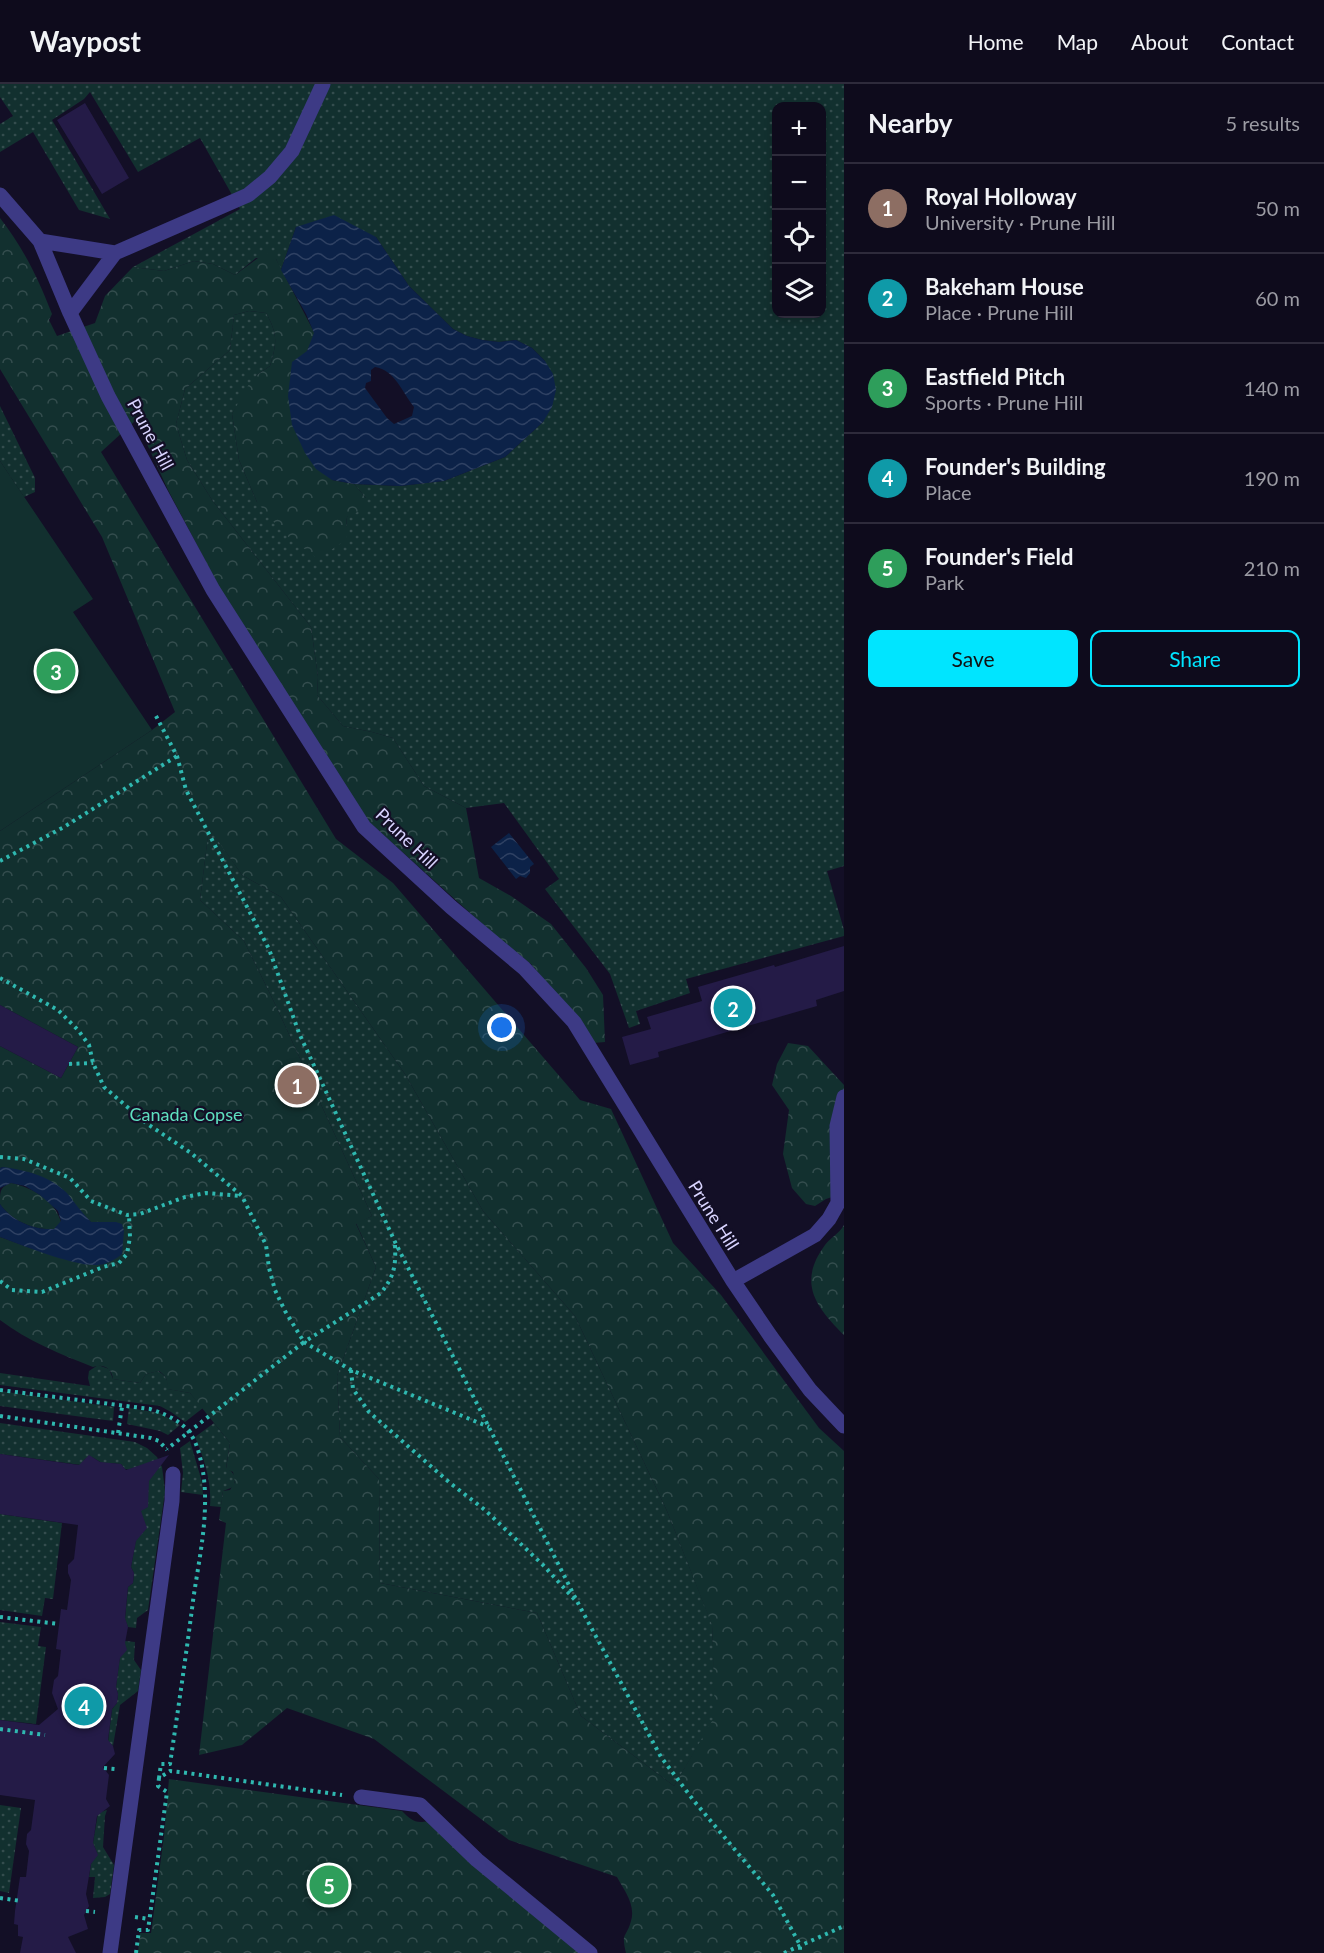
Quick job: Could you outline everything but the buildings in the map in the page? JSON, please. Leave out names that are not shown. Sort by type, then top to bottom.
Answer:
[{"type":"street","points":[[70,314],[115,253],[248,195],[270,177],[292,151],[323,84]]},
{"type":"street","name":"Prune Hill","points":[[0,195],[40,241],[70,314],[108,396],[213,590],[364,827],[524,968],[574,1022],[733,1281],[810,1390],[844,1426]]},
{"type":"street","points":[[40,241],[115,253]]},
{"type":"street","points":[[733,1281],[814,1235],[829,1219],[838,1203],[837,1126],[844,1097]]},
{"type":"street","points":[[110,1953],[172,1501],[173,1474]]},
{"type":"street","points":[[356,1797],[420,1805],[477,1860],[590,1953]]},
{"type":"path","points":[[156,716],[177,756],[186,790],[269,949],[299,1033],[395,1242],[579,1605],[661,1757],[694,1801],[773,1895],[800,1945],[800,1953]]},
{"type":"path","points":[[0,861],[64,827],[177,756]]},
{"type":"path","points":[[0,978],[58,1010],[89,1045],[93,1063],[104,1087],[146,1123],[191,1153],[242,1196],[266,1245],[275,1290],[304,1342],[351,1370],[489,1427]]},
{"type":"path","points":[[69,1064],[93,1063]]},
{"type":"path","points":[[0,1157],[24,1159],[70,1178],[91,1201],[129,1215],[140,1214],[185,1197],[206,1193],[242,1196]]},
{"type":"path","points":[[0,1281],[12,1290],[42,1292],[119,1263],[127,1254],[130,1237],[129,1215]]},
{"type":"path","points":[[0,1416],[151,1438],[159,1441],[167,1449],[304,1342],[381,1293],[396,1266],[395,1242]]},
{"type":"path","points":[[351,1370],[353,1389],[369,1412],[450,1483],[485,1510],[543,1564],[579,1605]]},
{"type":"path","points":[[118,1433],[122,1407]]},
{"type":"path","points":[[0,1617],[59,1624]]},
{"type":"path","points":[[0,1729],[45,1735]]},
{"type":"path","points":[[136,1953],[139,1930],[148,1930],[164,1815],[166,1792],[158,1786],[159,1778],[170,1771],[356,1797]]},
{"type":"path","points":[[0,1898],[21,1901]]},
{"type":"path","points":[[784,1953],[844,1926]]},
{"type":"green space","points":[[0,84],[844,84],[844,866],[827,871],[844,936],[686,979],[690,993],[636,1011],[640,1024],[629,1028],[610,974],[545,889],[559,879],[504,803],[466,808],[424,786],[393,738],[343,726],[317,695],[318,677],[311,627],[212,500],[187,460],[176,424],[185,389],[230,350],[234,315],[249,311],[266,313],[273,327],[275,339],[270,366],[257,375],[232,414],[239,460],[257,502],[346,527],[347,517],[366,498],[354,484],[400,486],[444,481],[505,457],[543,422],[545,361],[532,348],[516,340],[499,342],[482,340],[453,329],[409,286],[376,237],[296,227],[281,270],[276,259],[256,258],[235,275],[213,264],[194,261],[164,271],[133,267],[240,209],[200,138],[138,172],[90,92],[84,99],[52,120],[110,219],[79,210],[33,132],[0,152],[0,124],[13,116],[0,97]]},
{"type":"green space","name":"Canada Copse","points":[[0,218],[36,276],[52,314],[49,320],[57,336],[95,323],[105,296],[133,267],[164,271],[194,261],[213,264],[235,275],[266,252],[276,259],[315,334],[307,351],[332,480],[354,484],[366,498],[366,508],[347,517],[347,539],[318,559],[282,532],[257,502],[239,460],[232,414],[247,387],[257,375],[270,366],[275,339],[273,327],[266,313],[249,311],[234,315],[230,350],[185,389],[176,424],[187,460],[212,500],[311,627],[318,677],[317,695],[343,726],[393,738],[424,786],[466,808],[479,878],[511,896],[551,924],[586,968],[603,995],[605,1042],[593,1043],[531,964],[499,939],[368,821],[252,649],[168,490],[136,420],[101,452],[336,839],[393,883],[580,1100],[611,1109],[673,1243],[721,1295],[819,1428],[844,1451],[844,1953],[626,1953],[624,1938],[631,1921],[632,1909],[629,1898],[617,1877],[509,1840],[374,1739],[287,1708],[242,1745],[199,1755],[226,1523],[219,1520],[223,1491],[230,1490],[235,1482],[233,1472],[226,1469],[230,1443],[190,1393],[167,1389],[166,1378],[159,1371],[146,1374],[140,1383],[113,1379],[106,1367],[93,1367],[56,1352],[33,1341],[0,1320],[0,1237],[78,1262],[101,1223],[91,1222],[82,1213],[3,1167],[0,1168],[0,1046],[61,1078],[78,1047],[0,1005],[0,831],[152,730],[175,712],[102,537],[0,369]],"holes":[[[209,828],[242,875],[281,897],[405,1074],[483,1211],[575,1316],[667,1511],[712,1625],[715,1716],[674,1786],[581,1716],[537,1613],[380,1583],[379,1479],[340,1437],[337,1376],[376,1267],[356,1224],[372,1216],[244,941],[200,900]]]},
{"type":"green space","points":[[0,406],[35,478],[35,492],[24,497],[0,461]]},
{"type":"green space","points":[[0,461],[93,599],[73,612],[152,730],[0,831]]},
{"type":"green space","points":[[209,827],[242,875],[281,897],[405,1074],[483,1211],[575,1316],[667,1511],[712,1624],[716,1716],[674,1786],[581,1716],[537,1613],[380,1583],[379,1479],[340,1437],[337,1376],[376,1267],[356,1223],[372,1216],[244,941],[200,900]]},
{"type":"green space","points":[[788,1043],[808,1046],[844,1085],[844,1193],[826,1199],[815,1206],[806,1204],[792,1188],[783,1154],[789,1110],[772,1085],[777,1064]]},
{"type":"green space","points":[[11,1183],[34,1191],[48,1201],[61,1222],[54,1229],[46,1229],[17,1220],[0,1204],[3,1188]]},
{"type":"green space","points":[[844,1225],[844,1335],[818,1304],[811,1283],[812,1271],[817,1259],[825,1245]]},
{"type":"green space","points":[[98,1365],[109,1369],[113,1379],[140,1383],[146,1374],[158,1371],[166,1378],[168,1389],[190,1393],[203,1408],[185,1422],[160,1406],[0,1385],[0,1373],[90,1386],[89,1371]]},
{"type":"green space","points":[[0,1391],[114,1407],[113,1421],[0,1406]]},
{"type":"green space","points":[[129,1408],[160,1413],[180,1425],[168,1435],[127,1424]]},
{"type":"green space","points":[[0,1423],[135,1442],[147,1448],[157,1457],[162,1467],[165,1492],[148,1610],[137,1618],[136,1628],[128,1627],[125,1619],[128,1587],[133,1583],[134,1573],[131,1567],[140,1518],[133,1470],[125,1469],[121,1464],[110,1463],[107,1466],[92,1457],[85,1459],[81,1465],[0,1454]]},
{"type":"green space","points":[[214,1423],[230,1443],[226,1468],[235,1478],[233,1487],[223,1491],[221,1507],[210,1506],[207,1471],[195,1437]]},
{"type":"green space","points":[[190,1441],[202,1482],[203,1495],[181,1492],[183,1473],[180,1448]]},
{"type":"green space","points":[[0,1514],[62,1523],[53,1599],[45,1598],[42,1616],[0,1610]]},
{"type":"green space","points":[[0,1622],[41,1627],[38,1646],[46,1647],[36,1724],[0,1720]]},
{"type":"green space","points":[[125,1641],[135,1642],[134,1660],[141,1670],[138,1691],[120,1705],[113,1746],[108,1742],[112,1709],[117,1703],[116,1687],[120,1656]]},
{"type":"green space","points":[[169,1779],[402,1811],[414,1820],[428,1821],[579,1953],[138,1953],[140,1933],[151,1933]]},
{"type":"green space","points":[[0,1805],[21,1808],[9,1893],[0,1891]]},
{"type":"green space","points":[[107,1810],[103,1847],[114,1865],[110,1894],[93,1898],[95,1877],[89,1877],[91,1864],[97,1853],[93,1843],[98,1813]]},
{"type":"water","points":[[334,215],[376,237],[409,286],[453,329],[482,340],[499,342],[516,340],[532,348],[545,361],[553,374],[556,390],[552,407],[543,422],[505,457],[444,481],[400,486],[354,484],[332,480],[316,469],[305,453],[292,425],[288,396],[292,362],[307,351],[314,333],[281,270],[296,227]],"holes":[[[375,367],[382,369],[398,382],[414,407],[412,416],[394,424],[365,388],[366,383],[371,381],[371,370]]]},
{"type":"water","points":[[509,833],[534,864],[530,867],[530,873],[526,878],[520,876],[516,879],[491,847]]},
{"type":"water","points":[[0,1168],[28,1172],[53,1182],[67,1193],[91,1222],[122,1224],[124,1231],[122,1254],[103,1264],[86,1264],[48,1254],[0,1237],[0,1204],[17,1220],[38,1228],[54,1229],[61,1221],[58,1211],[40,1195],[25,1186],[11,1183],[0,1188]]},
{"type":"place","name":"Eastfield Pitch","points":[[56,671]]},
{"type":"place","name":"Bakeham House","points":[[733,1008]]},
{"type":"place","name":"Royal Holloway","points":[[297,1085]]},
{"type":"place","name":"Founder's Building","points":[[84,1706]]},
{"type":"place","name":"Founder's Field","points":[[329,1885]]}]
